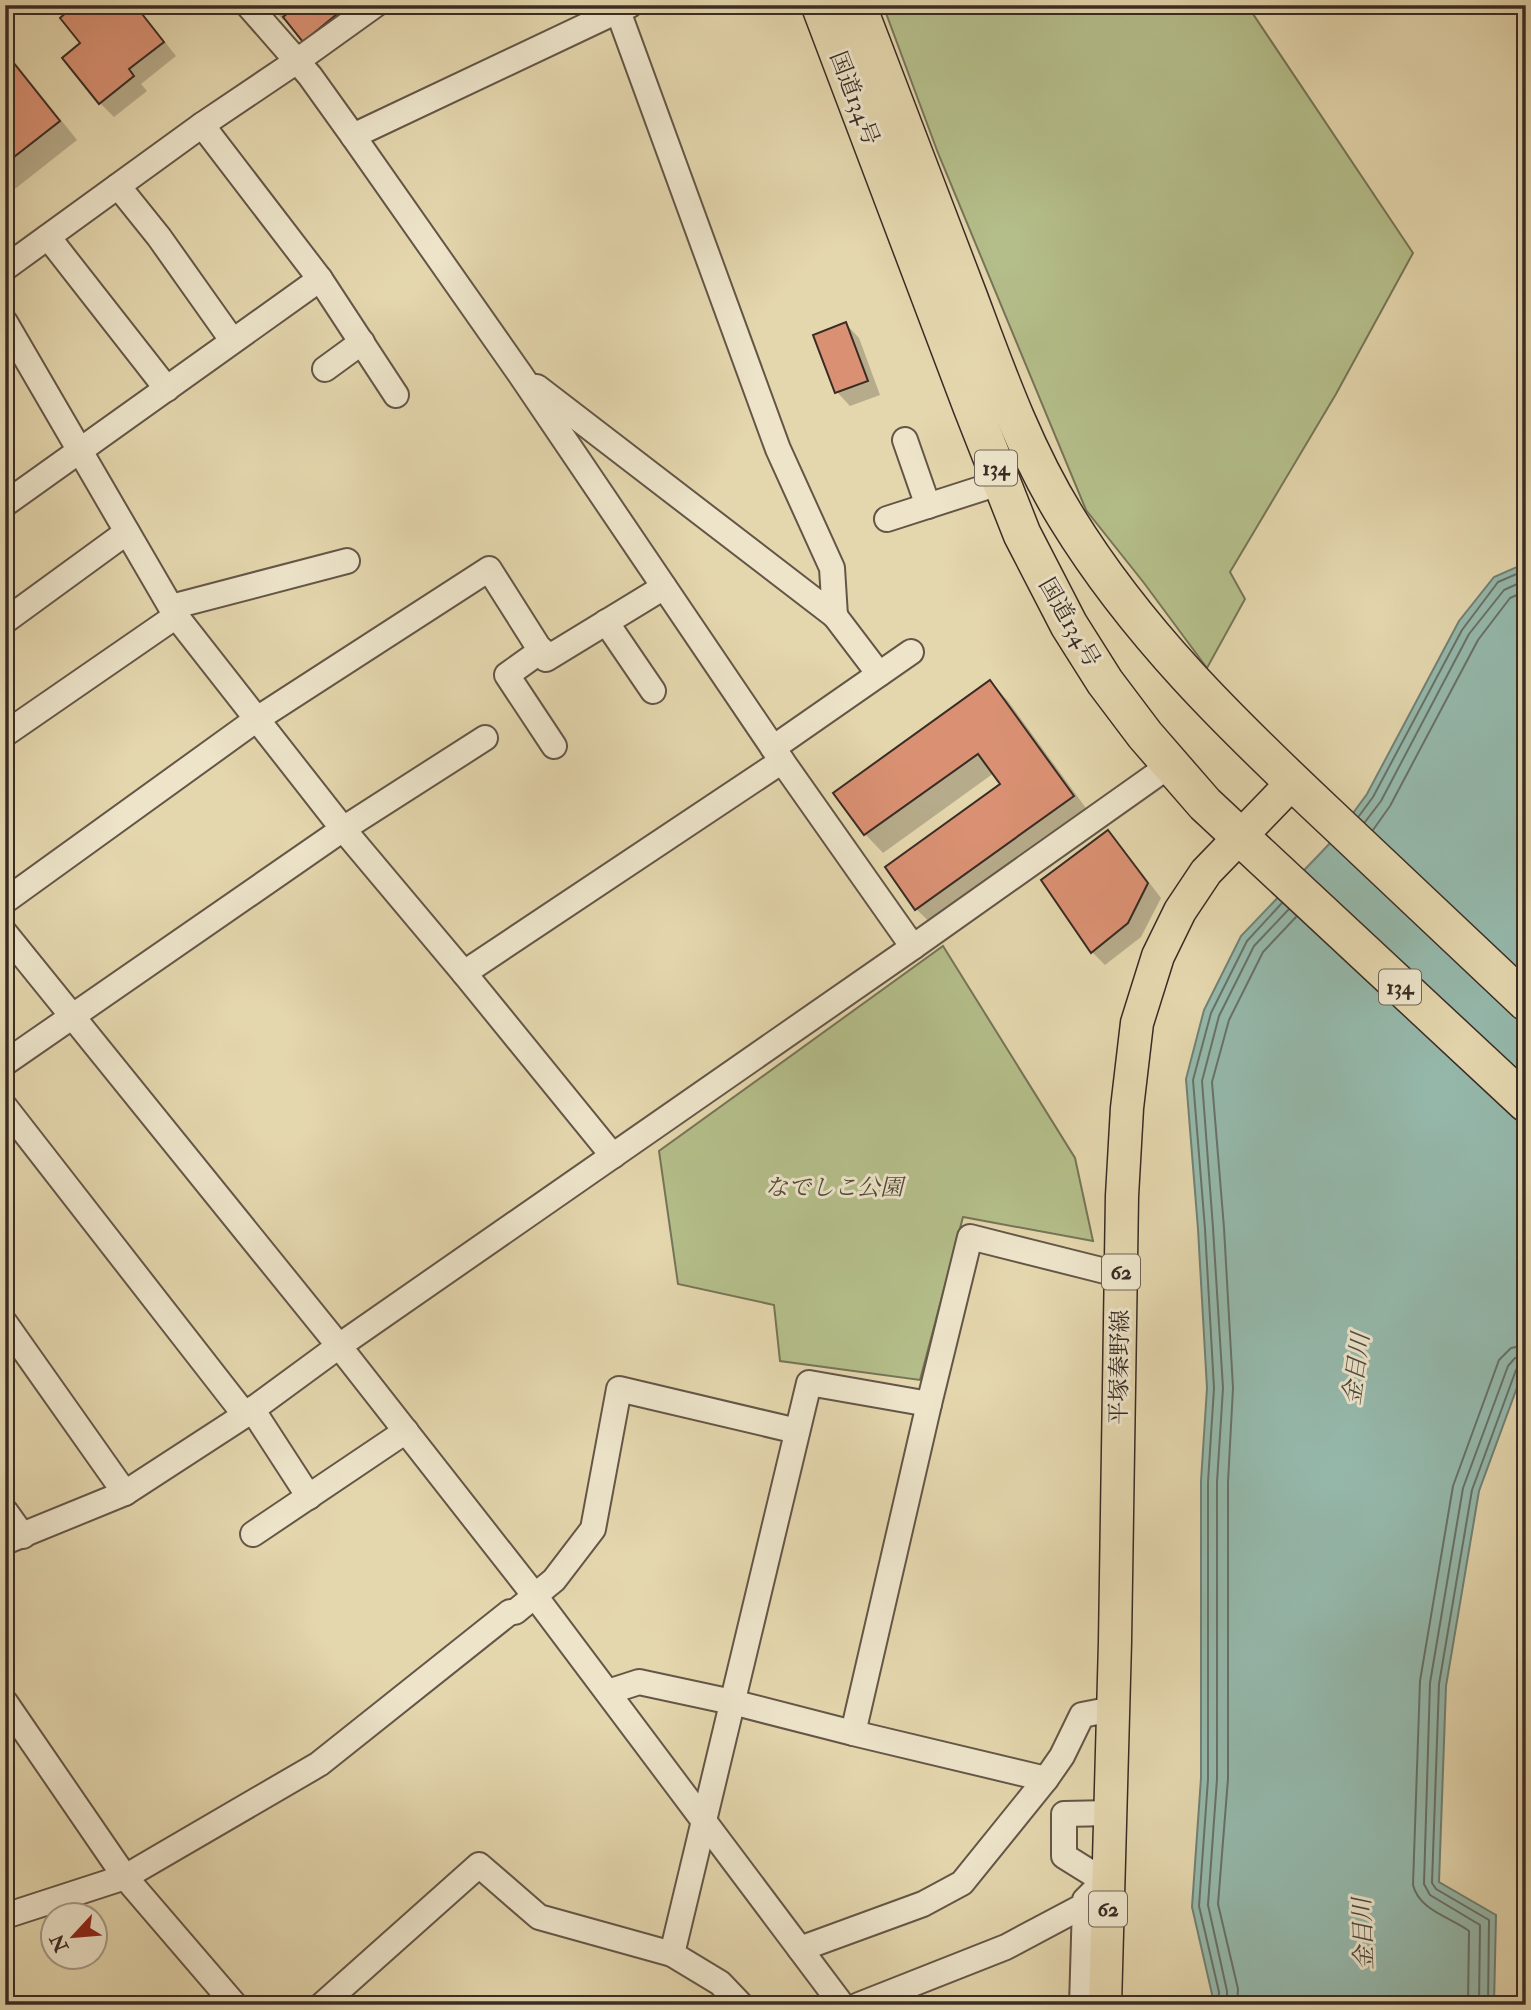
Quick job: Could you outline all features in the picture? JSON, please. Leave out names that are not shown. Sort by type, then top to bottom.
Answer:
[{"type":"highway","name":"国道134号","points":[[820,5],[1022,534],[1069,625],[1105,682],[1144,735],[1205,804],[1526,1103]]},
{"type":"highway","name":"国道134号","points":[[857,5],[1004,391],[1032,455],[1065,516],[1119,595],[1196,687],[1526,1002]]},
{"type":"main road","name":"平塚秦野線","points":[[1105,2005],[1122,1196],[1127,1108],[1137,1023],[1158,956],[1180,911],[1206,872],[1293,782]]},
{"type":"street","points":[[248,5],[310,76],[353,136],[520,374],[778,754],[913,947]]},
{"type":"street","points":[[5,268],[202,125],[375,5]]},
{"type":"street","points":[[353,136],[624,8],[778,449],[832,568],[835,616]]},
{"type":"street","points":[[202,125],[320,279],[396,395]]},
{"type":"street","points":[[118,186],[159,237],[232,340]]},
{"type":"street","points":[[48,237],[167,389]]},
{"type":"street","points":[[5,504],[320,279]]},
{"type":"street","points":[[5,322],[173,612],[343,829],[613,1156]]},
{"type":"street","points":[[325,369],[362,342]]},
{"type":"street","points":[[520,374],[835,616],[879,674]]},
{"type":"street","points":[[905,440],[928,506]]},
{"type":"street","points":[[887,519],[1002,482]]},
{"type":"street","points":[[5,621],[127,532]]},
{"type":"street","points":[[6,732],[173,612],[347,561]]},
{"type":"street","points":[[5,901],[257,719],[489,569],[546,659],[664,587]]},
{"type":"street","points":[[606,622],[653,691]]},
{"type":"street","points":[[542,650],[508,676],[554,746]]},
{"type":"street","points":[[464,973],[778,754],[911,652]]},
{"type":"street","points":[[5,1063],[343,829],[485,738]]},
{"type":"street","points":[[5,1511],[14,1539],[125,1493],[248,1412],[1170,765]]},
{"type":"street","points":[[5,933],[339,1346],[535,1596],[842,2005]]},
{"type":"street","points":[[5,1107],[248,1412],[309,1497]]},
{"type":"street","points":[[853,1733],[970,1237],[1121,1275]]},
{"type":"street","points":[[5,1323],[125,1493]]},
{"type":"street","points":[[673,1954],[809,1383],[929,1404]]},
{"type":"street","points":[[5,1916],[125,1877],[319,1764],[554,1580],[593,1530],[619,1389],[797,1431]]},
{"type":"street","points":[[253,1534],[406,1431]]},
{"type":"street","points":[[608,1692],[639,1682],[732,1702],[1046,1779]]},
{"type":"street","points":[[5,1702],[125,1877],[235,2005]]},
{"type":"street","points":[[800,1948],[923,1904],[962,1883],[1046,1779],[1062,1756],[1082,1714],[1113,1709]]},
{"type":"street","points":[[1108,1884],[1064,1856],[1064,1814],[1110,1813]]},
{"type":"street","points":[[322,2005],[479,1866],[539,1917],[673,1954],[720,1983],[741,2005]]},
{"type":"street","points":[[1082,2005],[1085,1900],[1094,1891],[1108,1884]]},
{"type":"street","points":[[870,2003],[1006,1947],[1085,1905]]},
{"type":"green space","points":[[883,5],[1247,5],[1413,253],[1336,394],[1230,572],[1245,599],[1207,668],[1086,510],[938,153]]},
{"type":"green space","name":"なでしこ公園","points":[[943,946],[1075,1158],[1093,1241],[963,1217],[920,1380],[780,1361],[774,1305],[678,1284],[659,1151]]},
{"type":"water","name":"金目川","points":[[1526,563],[1526,1363],[1479,1491],[1446,1686],[1439,1882],[1496,1915],[1494,2005],[1211,2005],[1212,1994],[1192,1907],[1201,1778],[1201,1481],[1207,1388],[1186,1079],[1204,1010],[1241,936],[1334,839],[1367,794],[1459,621],[1494,577]]},
{"type":"building","points":[[75,5],[135,5],[164,42],[129,69],[134,76],[99,104],[62,58],[80,43],[60,18]]},
{"type":"building","points":[[298,5],[330,5],[337,14],[303,42],[283,17]]},
{"type":"building","points":[[5,52],[60,121],[5,164]]},
{"type":"building","points":[[846,322],[868,381],[835,393],[813,335]]},
{"type":"building","points":[[990,680],[1074,796],[915,910],[885,867],[1000,784],[978,754],[864,835],[833,793]]},
{"type":"building","points":[[1108,830],[1148,883],[1128,923],[1091,953],[1041,880]]}]
